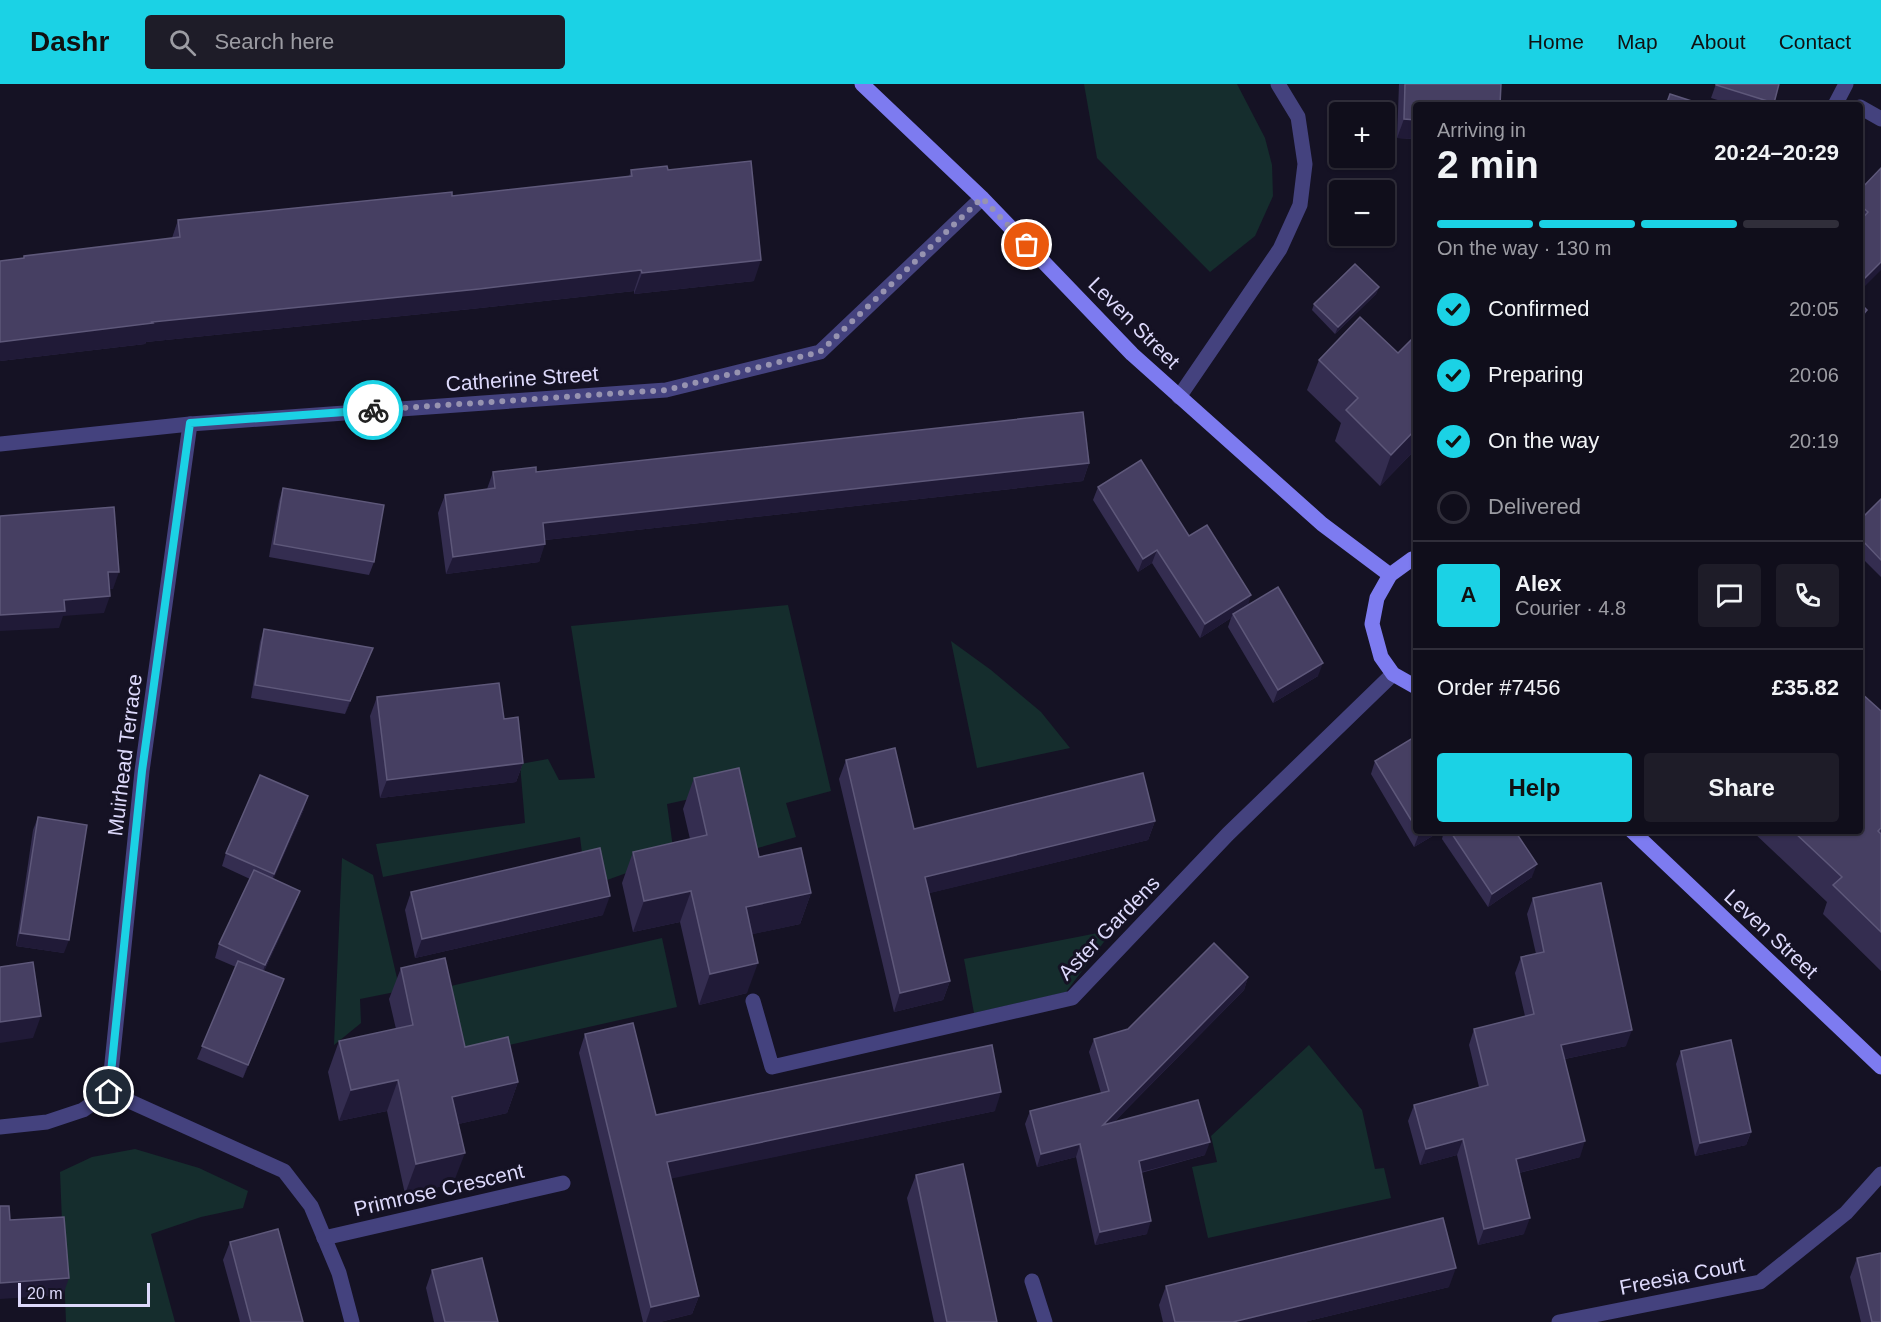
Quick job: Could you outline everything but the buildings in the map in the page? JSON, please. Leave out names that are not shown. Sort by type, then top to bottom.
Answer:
[{"type":"street","name":"Leven Street","points":[[862,84],[982,198],[1132,354],[1322,524],[1390,575]]},
{"type":"street","points":[[1179,397],[1280,249],[1300,205],[1305,164],[1298,117],[1278,84]]},
{"type":"street","points":[[1863,109],[1881,119]]},
{"type":"street","name":"Catherine Street","points":[[0,444],[190,423],[666,390],[820,352],[982,198]]},
{"type":"street","name":"Muirhead Terrace","points":[[109,1092],[142,771],[190,423]]},
{"type":"street","points":[[1413,559],[1390,575],[1377,598],[1372,624],[1381,657],[1393,674],[1413,685]]},
{"type":"street","name":"Aster Gardens","points":[[753,1001],[772,1067],[1072,998],[1228,834],[1393,674]]},
{"type":"street","name":"Leven Street","points":[[1635,834],[1881,1067]]},
{"type":"street","points":[[0,1127],[47,1122],[83,1110],[109,1092],[284,1171],[311,1206],[339,1272],[352,1322]]},
{"type":"street","name":"Freesia Court","points":[[1559,1322],[1761,1282],[1846,1213],[1881,1174]]},
{"type":"street","name":"Primrose Crescent","points":[[324,1238],[563,1183]]},
{"type":"street","points":[[1032,1281],[1045,1322]]},
{"type":"green space","points":[[1084,84],[1237,84],[1265,138],[1272,165],[1273,196],[1255,236],[1210,272],[1097,158]]},
{"type":"green space","points":[[788,605],[831,791],[786,803],[796,837],[754,849],[739,788],[667,804],[675,862],[632,871],[596,884],[584,869],[580,837],[383,877],[376,844],[525,823],[520,764],[548,759],[559,780],[595,778],[571,626]]},
{"type":"green space","points":[[951,641],[991,670],[1041,712],[1070,748],[977,768]]},
{"type":"green space","points":[[342,858],[373,875],[400,991],[360,999],[361,1023],[334,1045]]},
{"type":"green space","points":[[1113,930],[1066,992],[974,1013],[964,959]]},
{"type":"green space","points":[[662,938],[677,1007],[461,1056],[442,988]]},
{"type":"green space","points":[[1309,1045],[1362,1110],[1375,1169],[1384,1168],[1391,1198],[1208,1238],[1192,1167],[1217,1162],[1211,1136]]},
{"type":"green space","points":[[135,1149],[199,1168],[248,1191],[243,1208],[201,1217],[151,1234],[175,1322],[66,1322],[60,1172],[92,1157]]},
{"type":"way so far","points":[[373,410],[666,390],[820,352],[982,198],[1027,245]]},
{"type":"route","points":[[109,1092],[142,771],[190,423],[373,410]]}]
